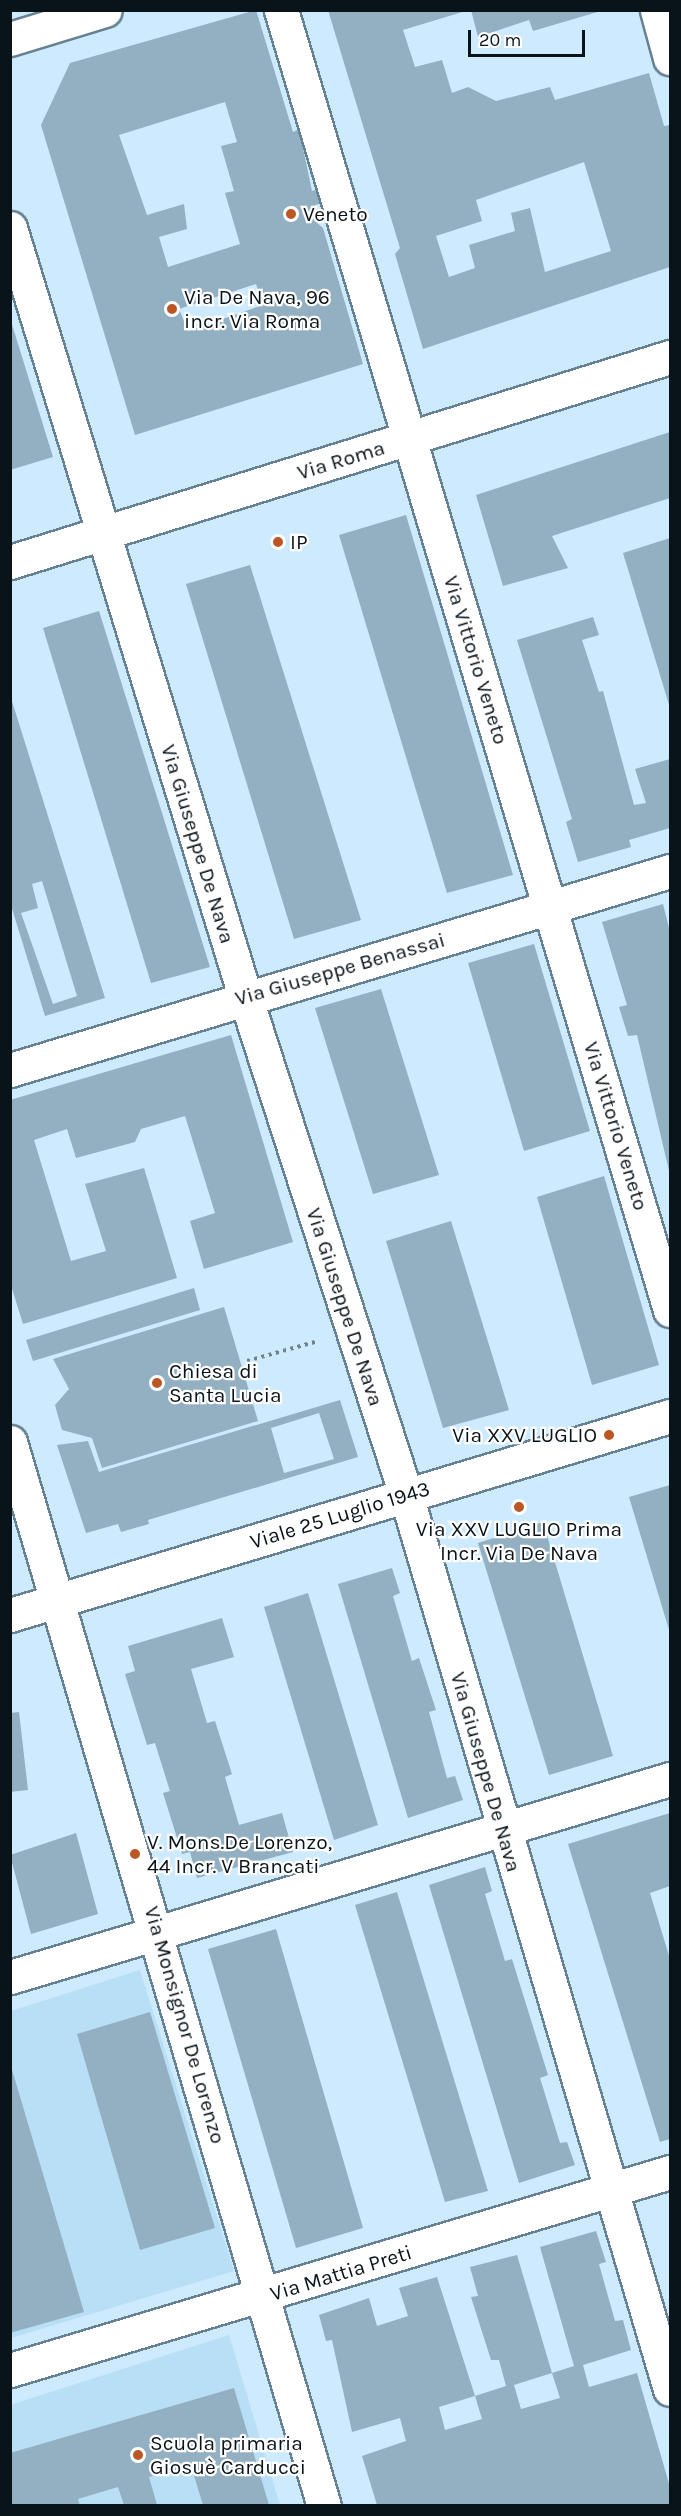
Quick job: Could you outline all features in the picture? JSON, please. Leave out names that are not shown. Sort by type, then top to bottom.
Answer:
[{"type":"street","points":[[10,39],[105,10]]},
{"type":"street","name":"Via Vittorio Veneto","points":[[282,10],[670,1310]]},
{"type":"street","points":[[657,10],[670,57]]},
{"type":"street","name":"Via Giuseppe De Nava","points":[[10,228],[245,996],[406,1496],[670,2389]]},
{"type":"street","name":"Via Roma","points":[[10,562],[670,357]]},
{"type":"street","name":"Via Giuseppe Benassai","points":[[10,1070],[245,996],[670,871]]},
{"type":"street","name":"Viale 25 Luglio 1943","points":[[10,1615],[670,1416]]},
{"type":"street","name":"Via Monsignor De Lorenzo","points":[[10,1442],[159,1933],[324,2505]]},
{"type":"street","points":[[10,1977],[670,1779]]},
{"type":"street","name":"Via Mattia Preti","points":[[10,2370],[264,2296],[670,2172]]},
{"type":"path","points":[[247,1361],[353,1331]]},
{"type":"shaded area","points":[[140,1970],[234,2271],[11,2338],[11,2011]]},
{"type":"shaded area","name":"Scuola primaria Giosuè Carducci","points":[[229,2335],[280,2505],[11,2505],[10,2405]]},
{"type":"building","points":[[256,10],[293,132],[299,129],[312,191],[318,189],[323,203],[315,205],[321,222],[317,223],[323,228],[363,364],[135,435],[41,125],[70,63]],"holes":[[[225,102],[237,142],[221,146],[234,191],[225,193],[240,244],[168,267],[159,237],[187,229],[184,204],[147,215],[119,135]],[[256,284],[263,305],[188,331],[179,309]]]},
{"type":"building","points":[[328,10],[469,10],[403,30],[415,67],[442,60],[452,93],[468,87],[496,101],[550,87],[555,100],[649,73],[664,126],[670,125],[670,267],[423,349],[395,254],[400,248]],"holes":[[[584,162],[611,251],[545,272],[530,208],[511,213],[515,231],[469,245],[475,268],[449,277],[436,236],[482,221],[476,200]]]},
{"type":"building","points":[[471,10],[601,11],[533,31],[529,20],[478,37]]},
{"type":"building","points":[[10,318],[53,457],[10,470]]},
{"type":"building","points":[[670,432],[670,498],[552,536],[568,568],[503,586],[476,495]]},
{"type":"building","points":[[406,515],[513,875],[447,893],[339,535]]},
{"type":"building","points":[[670,538],[670,708],[623,553]]},
{"type":"building","points":[[250,565],[361,920],[294,939],[186,584]]},
{"type":"building","points":[[99,611],[210,967],[151,983],[43,628]]},
{"type":"building","points":[[593,617],[599,635],[582,640],[599,692],[603,691],[634,805],[646,803],[635,769],[670,759],[670,828],[629,840],[631,847],[578,862],[566,822],[572,819],[517,640]]},
{"type":"building","points":[[11,698],[105,998],[45,1016],[10,902]],"holes":[[[42,881],[77,996],[53,1004],[21,913],[38,908],[32,884]]]},
{"type":"building","points":[[663,904],[670,932],[670,1175],[637,1035],[628,1036],[619,1007],[627,1005],[602,922]]},
{"type":"building","points":[[534,944],[590,1131],[524,1151],[468,963]]},
{"type":"building","points":[[381,989],[439,1175],[373,1194],[315,1008]]},
{"type":"building","points":[[231,1035],[293,1242],[204,1269],[190,1221],[215,1213],[185,1116],[141,1129],[135,1142],[76,1158],[67,1129],[34,1140],[71,1261],[106,1251],[85,1184],[144,1168],[177,1278],[23,1324],[10,1282],[10,1100]]},
{"type":"building","points":[[604,1176],[659,1365],[592,1385],[537,1197]]},
{"type":"building","points":[[451,1221],[509,1410],[443,1428],[386,1241]]},
{"type":"building","points":[[194,1288],[200,1310],[33,1361],[26,1340]]},
{"type":"building","name":"Chiesa di Santa Lucia","points":[[224,1307],[258,1421],[102,1468],[92,1438],[62,1430],[55,1405],[69,1389],[53,1359]]},
{"type":"building","points":[[340,1400],[358,1457],[148,1520],[149,1524],[121,1532],[118,1524],[86,1533],[57,1445],[88,1441],[99,1472]],"holes":[[[319,1413],[334,1459],[284,1473],[271,1428]]]},
{"type":"building","points":[[670,1485],[670,1633],[629,1497]]},
{"type":"building","points":[[543,1522],[613,1756],[549,1775],[478,1543]]},
{"type":"building","points":[[392,1568],[400,1593],[393,1596],[412,1661],[419,1658],[436,1710],[429,1712],[447,1778],[455,1776],[463,1800],[408,1818],[338,1584]]},
{"type":"building","points":[[308,1593],[378,1825],[334,1840],[264,1607]]},
{"type":"building","points":[[222,1618],[234,1657],[191,1669],[207,1723],[215,1721],[232,1774],[225,1777],[239,1825],[282,1813],[293,1852],[197,1878],[190,1852],[182,1854],[163,1793],[170,1791],[155,1743],[147,1745],[125,1674],[135,1671],[128,1646]]},
{"type":"building","points":[[19,1712],[28,1790],[10,1792],[10,1713]]},
{"type":"building","points":[[670,1813],[670,1886],[650,1893],[670,1959],[670,2139],[660,2142],[568,1844]]},
{"type":"building","points":[[76,1833],[98,1914],[31,1934],[10,1855]]},
{"type":"building","points":[[485,1867],[492,1891],[485,1894],[505,1961],[512,1959],[548,2075],[540,2078],[560,2143],[567,2142],[575,2165],[519,2183],[429,1885]]},
{"type":"building","points":[[397,1892],[488,2191],[445,2202],[355,1905]]},
{"type":"building","points":[[276,1929],[363,2228],[296,2248],[208,1949]]},
{"type":"building","points":[[150,2012],[215,2228],[140,2250],[77,2034]]},
{"type":"building","points":[[10,2063],[84,2312],[10,2333]]},
{"type":"building","points":[[596,2231],[606,2262],[599,2264],[615,2321],[623,2320],[631,2350],[583,2365],[589,2387],[637,2373],[670,2487],[670,2505],[377,2505],[362,2456],[406,2441],[400,2418],[352,2432],[332,2340],[326,2341],[319,2315],[369,2298],[377,2326],[408,2316],[399,2288],[437,2277],[475,2396],[506,2386],[499,2360],[491,2360],[471,2297],[478,2296],[470,2267],[517,2255],[552,2373],[574,2366],[540,2247]],"holes":[[[552,2373],[560,2398],[521,2409],[514,2385]],[[475,2396],[482,2419],[445,2430],[439,2407]]]},
{"type":"building","points":[[234,2388],[269,2505],[203,2505],[191,2466],[149,2477],[157,2505],[124,2505],[118,2487],[78,2499],[80,2505],[12,2505],[10,2453]]},
{"type":"place","name":"Veneto","points":[[291,214]]},
{"type":"place","name":"Via De Nava, 96 incr. Via Roma","points":[[172,309]]},
{"type":"place","name":"IP","points":[[278,542]]},
{"type":"place","name":"Chiesa di Santa Lucia","points":[[157,1383]]},
{"type":"place","name":"Via XXV LUGLIO","points":[[609,1435]]},
{"type":"place","name":"Via XXV LUGLIO Prima Incr. Via De Nava","points":[[519,1507]]},
{"type":"place","name":"V. Mons.De Lorenzo, 44 Incr. V Brancati","points":[[135,1854]]},
{"type":"place","name":"Scuola primaria Giosuè Carducci","points":[[138,2455]]}]
